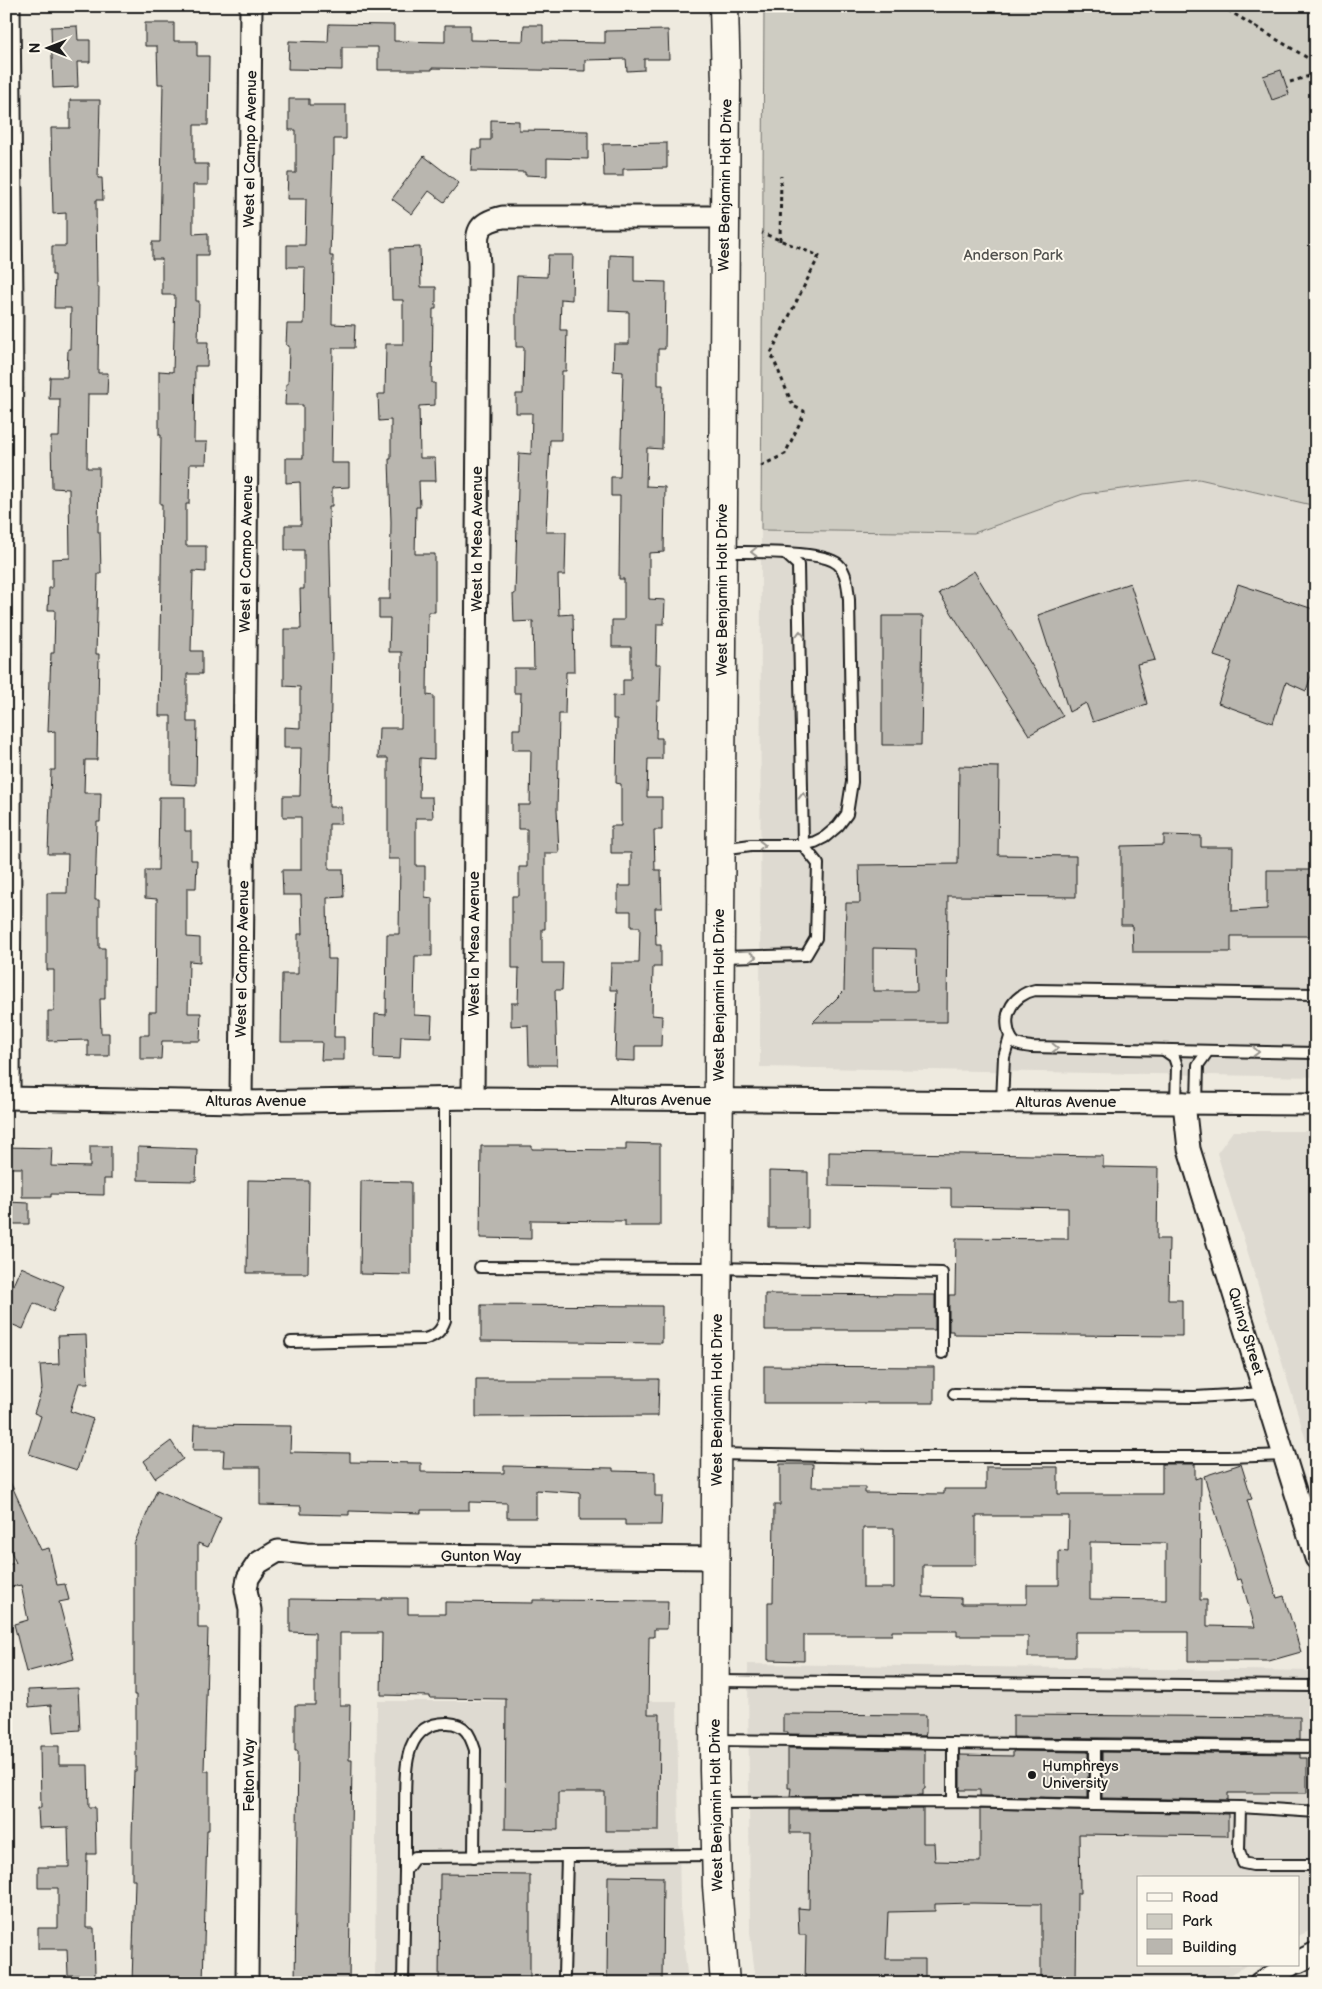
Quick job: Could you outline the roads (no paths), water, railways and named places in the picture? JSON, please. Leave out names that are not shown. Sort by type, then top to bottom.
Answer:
[{"type":"main road","name":"West Benjamin Holt Drive","points":[[724,6],[726,83],[714,1740],[717,1886],[725,1983]]},
{"type":"street","points":[[8,1098],[9,6]]},
{"type":"street","name":"West el Campo Avenue","points":[[241,1102],[251,6]]},
{"type":"street","name":"West la Mesa Avenue","points":[[473,1098],[478,235],[480,226],[488,220],[503,217],[724,216]]},
{"type":"street","name":"Alturas Avenue","points":[[8,1098],[241,1102],[473,1098],[1316,1104]]},
{"type":"street","name":"Quincy Street","points":[[1186,1103],[1189,1149],[1316,1558]]},
{"type":"street","name":"Gunton Way","points":[[252,1569],[264,1558],[278,1551],[306,1554],[716,1558]]},
{"type":"street","name":"Felton Way","points":[[247,1983],[250,1610],[246,1590],[252,1569]]},
{"type":"street","points":[[1300,1961],[1316,1953]]},
{"type":"street","points":[[1260,1983],[1289,1966]]},
{"type":"lane","points":[[720,850],[751,845],[803,845],[825,837],[838,826],[847,814],[852,795],[849,600],[848,585],[844,572],[838,564],[819,557],[769,552],[722,552]]},
{"type":"lane","points":[[719,957],[786,957],[806,955],[816,938],[818,864],[803,845],[798,565],[786,554]]},
{"type":"lane","points":[[1316,994],[1035,990],[1022,995],[1010,1008],[1008,1027],[1010,1037],[1014,1042],[1031,1047],[1316,1053]]},
{"type":"lane","points":[[1002,1102],[1004,1057],[1010,1037]]},
{"type":"lane","points":[[1164,1050],[1174,1057],[1186,1103]]},
{"type":"lane","points":[[1186,1103],[1198,1066],[1208,1051]]},
{"type":"lane","points":[[291,1342],[425,1339],[435,1336],[442,1330],[446,1320],[446,1098]]},
{"type":"lane","points":[[480,1267],[717,1268],[942,1273],[942,1353]]},
{"type":"lane","points":[[954,1394],[1195,1397],[1265,1393]]},
{"type":"lane","points":[[716,1454],[885,1457],[1228,1457],[1284,1455]]},
{"type":"lane","points":[[715,1681],[1316,1686]]},
{"type":"lane","points":[[403,1983],[406,1771],[408,1754],[414,1740],[423,1730],[436,1724],[450,1723],[463,1728],[470,1735],[474,1750],[474,1857]]},
{"type":"lane","points":[[714,1740],[1316,1748]]},
{"type":"lane","points":[[953,1743],[953,1802]]},
{"type":"lane","points":[[1095,1745],[1095,1805]]},
{"type":"lane","points":[[715,1803],[953,1802],[1240,1807],[1316,1812]]},
{"type":"lane","points":[[1240,1807],[1239,1850],[1243,1864],[1316,1865]]},
{"type":"lane","points":[[405,1871],[415,1857],[716,1855]]},
{"type":"lane","points":[[564,1976],[567,1856]]},
{"type":"place","name":"Humphreys University","points":[[1032,1775]]},
{"type":"park label","name":"Anderson Park","points":[[1013,255]]}]
